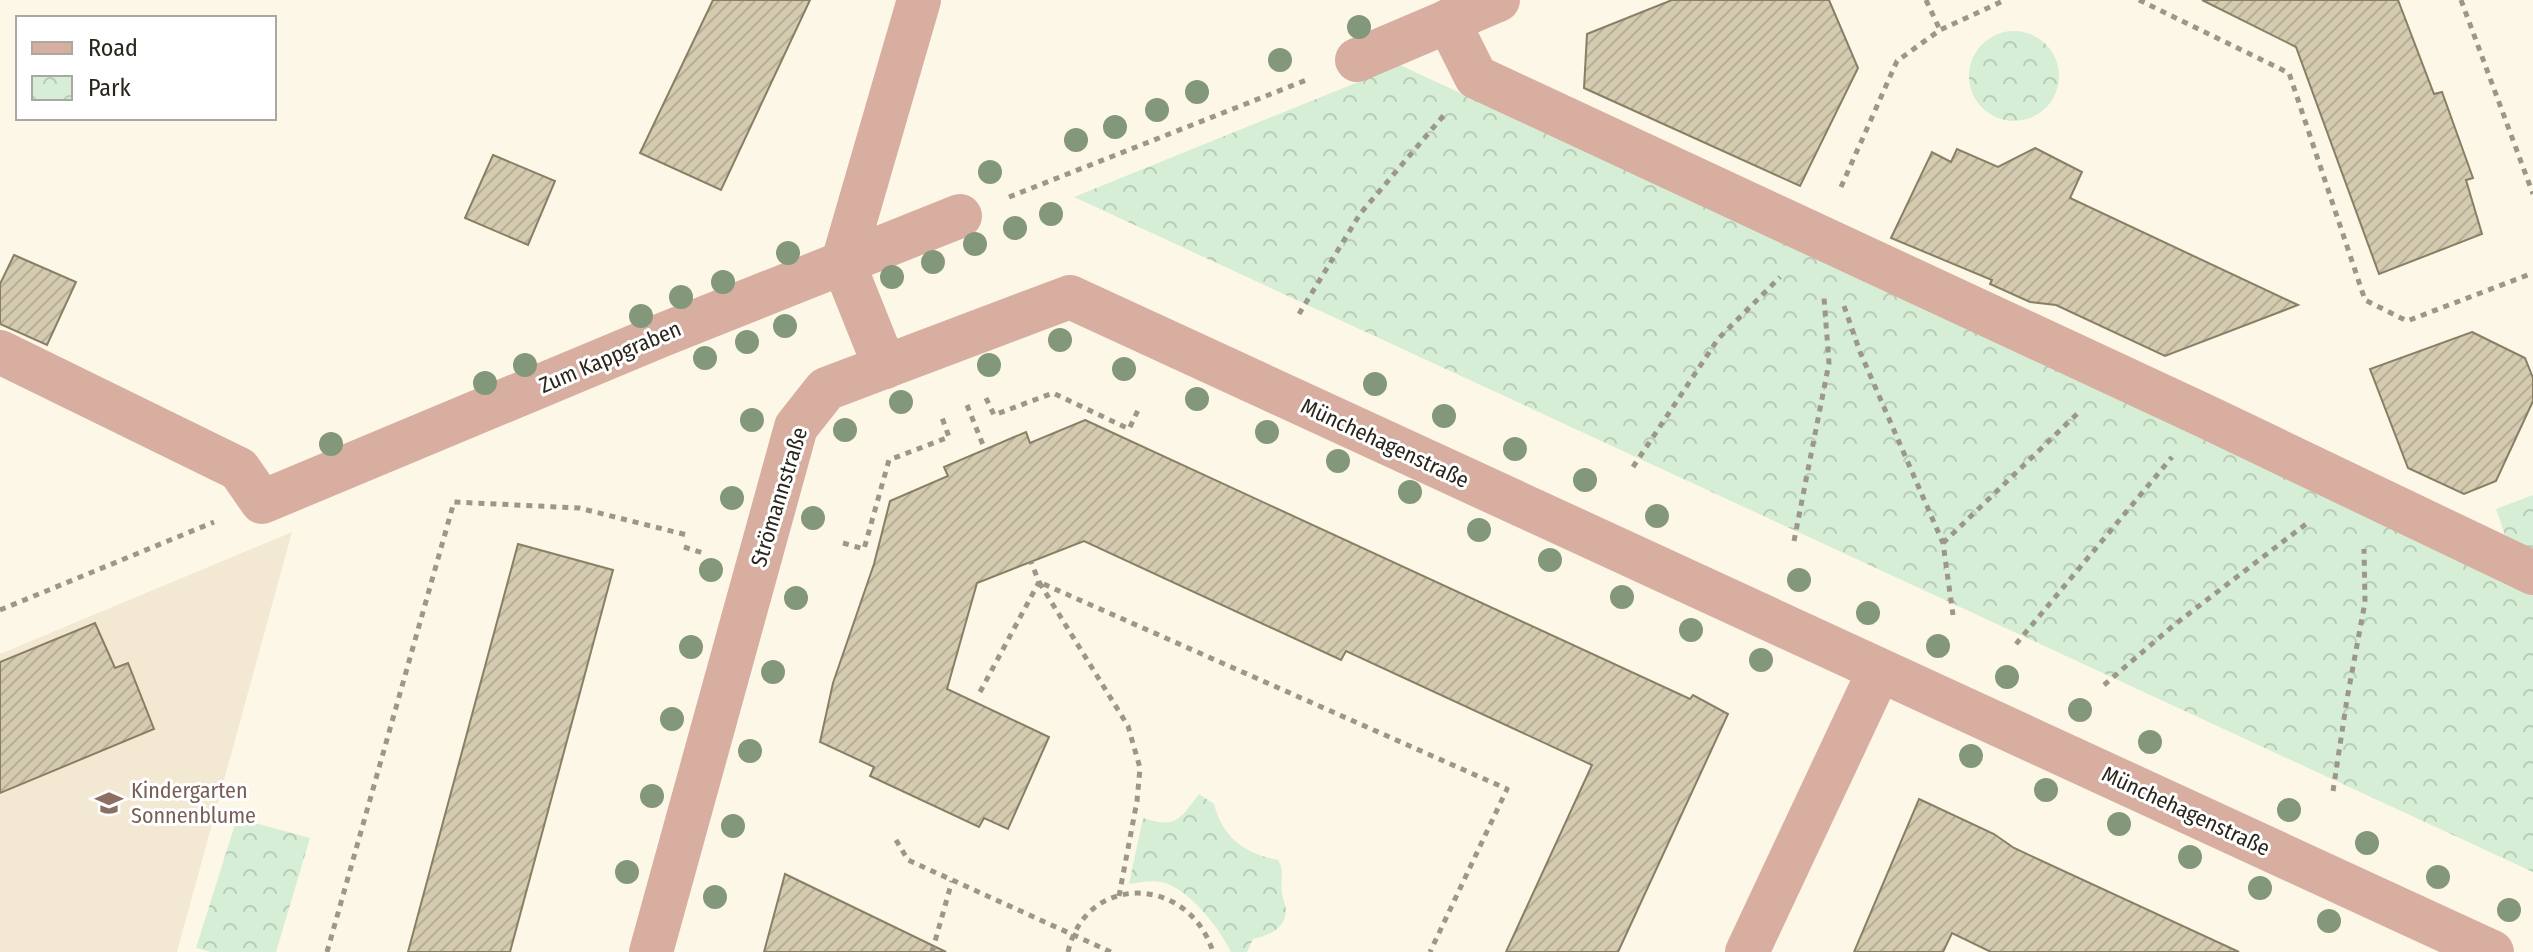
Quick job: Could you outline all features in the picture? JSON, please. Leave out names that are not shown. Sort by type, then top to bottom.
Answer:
[{"type":"street","points":[[885,367],[843,262],[919,0]]},
{"type":"street","points":[[1357,60],[1498,0]]},
{"type":"street","points":[[1448,21],[1476,77],[2207,417],[2533,573]]},
{"type":"street","name":"Zum Kappgraben","points":[[262,502],[650,340],[960,216]]},
{"type":"street","name":"Münchehagenstraße","points":[[885,367],[1070,297],[2492,952]]},
{"type":"street","points":[[0,352],[239,469],[262,502]]},
{"type":"street","name":"Strömannstraße","points":[[651,952],[796,427],[826,389],[885,367]]},
{"type":"street","points":[[1747,952],[1879,671]]},
{"type":"path","points":[[1926,0],[1940,30]]},
{"type":"path","points":[[1633,467],[1718,339],[1820,237],[1897,61],[1940,30],[2005,0]]},
{"type":"path","points":[[2139,0],[2289,73],[2365,300],[2407,321],[2533,273]]},
{"type":"path","points":[[2461,0],[2533,194]]},
{"type":"path","points":[[960,216],[1357,60]]},
{"type":"path","points":[[1299,314],[1360,214],[1476,77]]},
{"type":"path","points":[[1794,541],[1829,363],[1820,237]]},
{"type":"path","points":[[1820,237],[1860,352],[1943,543],[1953,615]]},
{"type":"path","points":[[1943,543],[2116,376]]},
{"type":"path","points":[[986,398],[994,415],[1053,393],[1129,429],[1140,406]]},
{"type":"path","points":[[967,405],[985,450]]},
{"type":"path","points":[[843,543],[864,549],[889,460],[949,437],[941,415]]},
{"type":"path","points":[[2016,644],[2207,417]]},
{"type":"path","points":[[2104,685],[2174,625],[2358,489]]},
{"type":"path","points":[[2333,791],[2365,602],[2358,489]]},
{"type":"path","points":[[0,610],[262,502]]},
{"type":"path","points":[[327,952],[454,502],[579,508],[687,535]]},
{"type":"path","points":[[1031,562],[1039,582],[1128,726],[1140,768],[1119,896]]},
{"type":"path","points":[[980,692],[1039,582]]},
{"type":"path","points":[[1039,582],[1507,789],[1430,952]]},
{"type":"path","points":[[896,840],[908,860],[1111,952]]},
{"type":"path","points":[[932,952],[952,881]]},
{"type":"path","points":[[1068,952],[1072,934],[1085,915],[1105,901],[1119,896],[1149,893],[1172,900],[1194,916],[1203,926],[1213,952]]},
{"type":"shaded area","name":"Kindergarten Sonnenblume","points":[[292,532],[177,952],[0,952],[0,654]]},
{"type":"green space","points":[[2005,31],[2023,31],[2039,38],[2052,51],[2059,67],[2059,85],[2052,101],[2039,114],[2023,121],[2005,121],[1989,114],[1976,101],[1969,85],[1969,67],[1976,51],[1989,38]]},
{"type":"green space","points":[[1400,65],[2533,590],[2533,872],[1074,197]]},
{"type":"green space","points":[[2533,495],[2533,551],[2506,538],[2496,509]]},
{"type":"green space","points":[[1199,794],[1214,804],[1229,835],[1245,848],[1278,860],[1281,868],[1286,911],[1283,923],[1275,931],[1253,939],[1247,952],[1231,952],[1202,910],[1182,892],[1161,882],[1129,884],[1143,818],[1163,823],[1176,820]]},
{"type":"green space","points":[[237,818],[310,838],[276,952],[211,952],[196,948]]},
{"type":"building","points":[[713,0],[810,0],[721,190],[640,153]]},
{"type":"building","points":[[1672,0],[1829,0],[1858,68],[1800,186],[1584,88],[1587,34]]},
{"type":"building","points":[[2202,0],[2398,0],[2434,94],[2442,92],[2473,178],[2466,180],[2482,234],[2379,274],[2296,47]]},
{"type":"building","points":[[2035,148],[2082,172],[2070,198],[2298,305],[2165,356],[2056,305],[2030,302],[1990,284],[1992,280],[1891,238],[1932,152],[1951,162],[1957,149],[1998,167]]},
{"type":"building","points":[[493,155],[555,181],[528,245],[465,218]]},
{"type":"building","points":[[14,255],[76,282],[47,345],[0,324],[0,284]]},
{"type":"building","points":[[2472,332],[2525,358],[2533,378],[2533,401],[2496,481],[2464,494],[2408,468],[2370,369]]},
{"type":"building","points":[[1085,420],[1690,699],[1693,695],[1728,714],[1618,952],[1506,952],[1592,765],[1346,651],[1341,660],[1084,541],[977,583],[947,689],[1049,737],[1008,829],[984,818],[979,827],[870,776],[874,767],[820,742],[833,683],[874,564],[890,501],[948,476],[944,467],[1026,432],[1030,443]]},
{"type":"building","points":[[518,544],[613,570],[510,952],[408,952]]},
{"type":"building","points":[[95,623],[115,668],[128,663],[154,729],[0,793],[0,662]]},
{"type":"building","points":[[1919,799],[1994,834],[2014,848],[2239,952],[1991,952],[1952,933],[1943,952],[1854,952]]},
{"type":"building","points":[[785,874],[946,952],[764,952]]},
{"type":"place","name":"Kindergarten Sonnenblume","points":[[109,803]]}]
